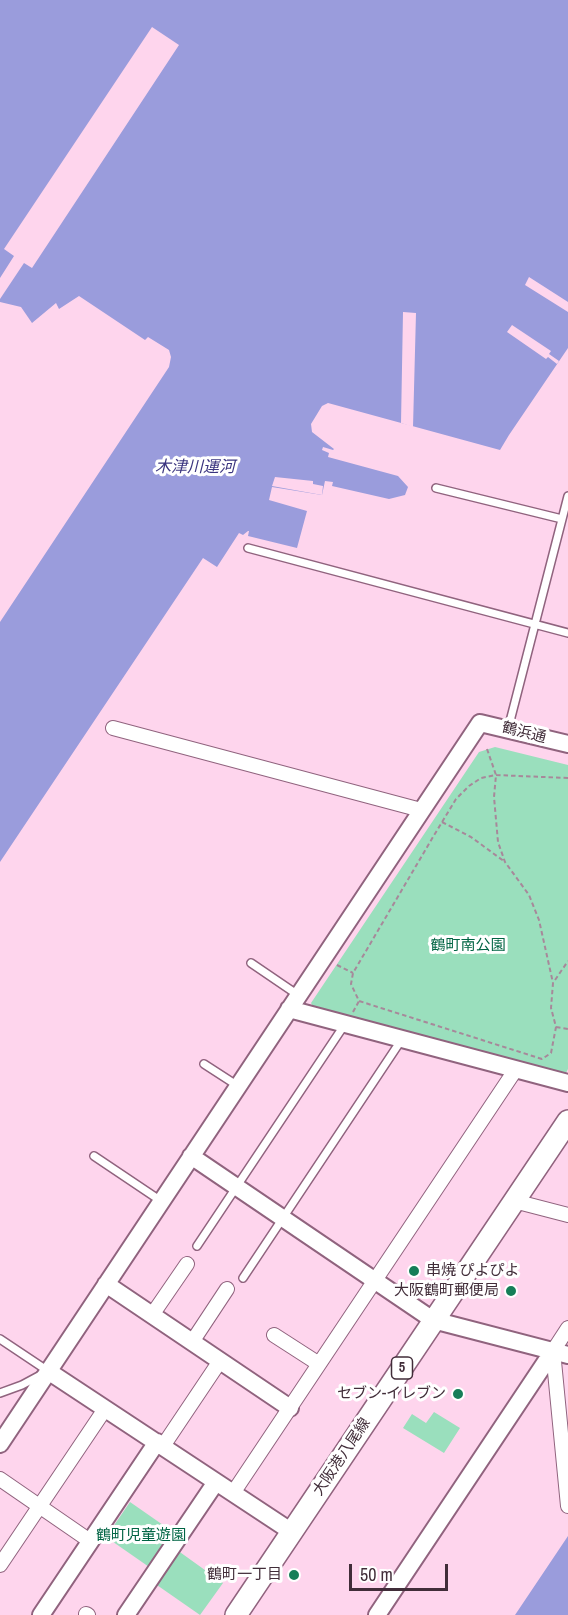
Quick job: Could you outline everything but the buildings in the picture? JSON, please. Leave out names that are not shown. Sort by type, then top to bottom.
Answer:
[{"type":"main road","name":"大阪港八尾線","points":[[236,1615],[568,1121]]},
{"type":"street","name":"鶴浜通","points":[[421,810],[480,723],[568,744]]},
{"type":"street","points":[[0,1444],[421,810],[113,728]]},
{"type":"street","points":[[293,1002],[345,1024],[568,1083]]},
{"type":"street","points":[[233,1493],[516,1069]]},
{"type":"street","points":[[191,1156],[434,1320],[560,1353]]},
{"type":"street","points":[[514,1201],[568,1215]]},
{"type":"street","points":[[152,1315],[187,1264]]},
{"type":"street","points":[[106,1284],[290,1408]]},
{"type":"street","points":[[192,1342],[227,1289]]},
{"type":"street","points":[[377,1615],[560,1353],[568,1328]]},
{"type":"street","points":[[274,1335],[319,1364]]},
{"type":"street","points":[[560,1353],[568,1506]]},
{"type":"street","points":[[41,1615],[90,1541],[220,1361]]},
{"type":"street","points":[[48,1371],[292,1532]]},
{"type":"street","points":[[0,1565],[105,1409]]},
{"type":"street","points":[[0,1479],[90,1541]]},
{"type":"street","points":[[126,1615],[216,1482]]},
{"type":"lane","points":[[436,488],[562,519]]},
{"type":"lane","points":[[508,729],[568,496]]},
{"type":"lane","points":[[248,548],[568,633]]},
{"type":"lane","points":[[251,963],[293,1002]]},
{"type":"lane","points":[[196,1246],[345,1024]]},
{"type":"lane","points":[[243,1278],[402,1039]]},
{"type":"lane","points":[[204,1064],[238,1086]]},
{"type":"lane","points":[[94,1156],[161,1201]]},
{"type":"lane","points":[[0,1339],[48,1371],[22,1385],[0,1393]]},
{"type":"path","points":[[487,749],[496,775],[494,815],[498,842],[505,862],[529,895],[539,920],[553,983],[551,1008],[556,1027],[551,1053],[542,1059],[360,1001],[351,984],[353,973],[442,822],[456,799],[469,786],[482,778],[496,775],[568,778]]},
{"type":"path","points":[[442,822],[471,837],[505,862]]},
{"type":"path","points":[[553,983],[568,961]]},
{"type":"path","points":[[337,965],[353,973]]},
{"type":"path","points":[[556,1027],[568,1029]]},
{"type":"green space","name":"鶴町南公園","points":[[495,747],[568,765],[568,1069],[566,1073],[314,1009],[311,1003],[479,752]]},
{"type":"green space","points":[[434,1412],[460,1428],[444,1453],[403,1428],[412,1414],[426,1423]]},
{"type":"green space","name":"鶴町児童遊園","points":[[130,1502],[176,1534],[152,1569],[106,1537]]},
{"type":"green space","points":[[177,1550],[223,1583],[200,1615],[154,1583]]},
{"type":"water","name":"木津川運河","points":[[0,0],[568,0],[568,348],[500,450],[328,403],[322,406],[311,424],[312,432],[334,449],[323,447],[322,450],[329,453],[328,457],[398,476],[408,487],[405,495],[389,499],[332,486],[333,482],[325,481],[322,495],[272,487],[269,500],[307,511],[297,548],[248,536],[248,531],[243,535],[239,533],[217,567],[203,558],[0,862],[0,622],[169,367],[171,357],[169,350],[148,337],[145,340],[79,296],[59,309],[56,303],[32,323],[21,307],[0,302]]},
{"type":"water","points":[[568,1536],[568,1615],[515,1615]]},
{"type":"pier","points":[[152,27],[179,45],[32,268],[24,263],[0,299],[0,278],[14,256],[4,249]]},
{"type":"pier","points":[[529,277],[568,302],[568,312],[525,285]]},
{"type":"pier","points":[[403,312],[416,313],[413,427],[401,423]]},
{"type":"pier","points":[[512,325],[551,351],[549,354],[559,361],[557,364],[507,332]]},
{"type":"pier","points":[[275,477],[313,481],[313,484],[323,486],[322,495],[272,486]]},
{"type":"place","name":"串焼 ぴよぴよ","points":[[414,1271]]},
{"type":"place","name":"大阪鶴町郵便局","points":[[511,1291]]},
{"type":"place","name":"セブン-イレブン","points":[[458,1394]]},
{"type":"place","name":"鶴町一丁目","points":[[294,1575]]}]
